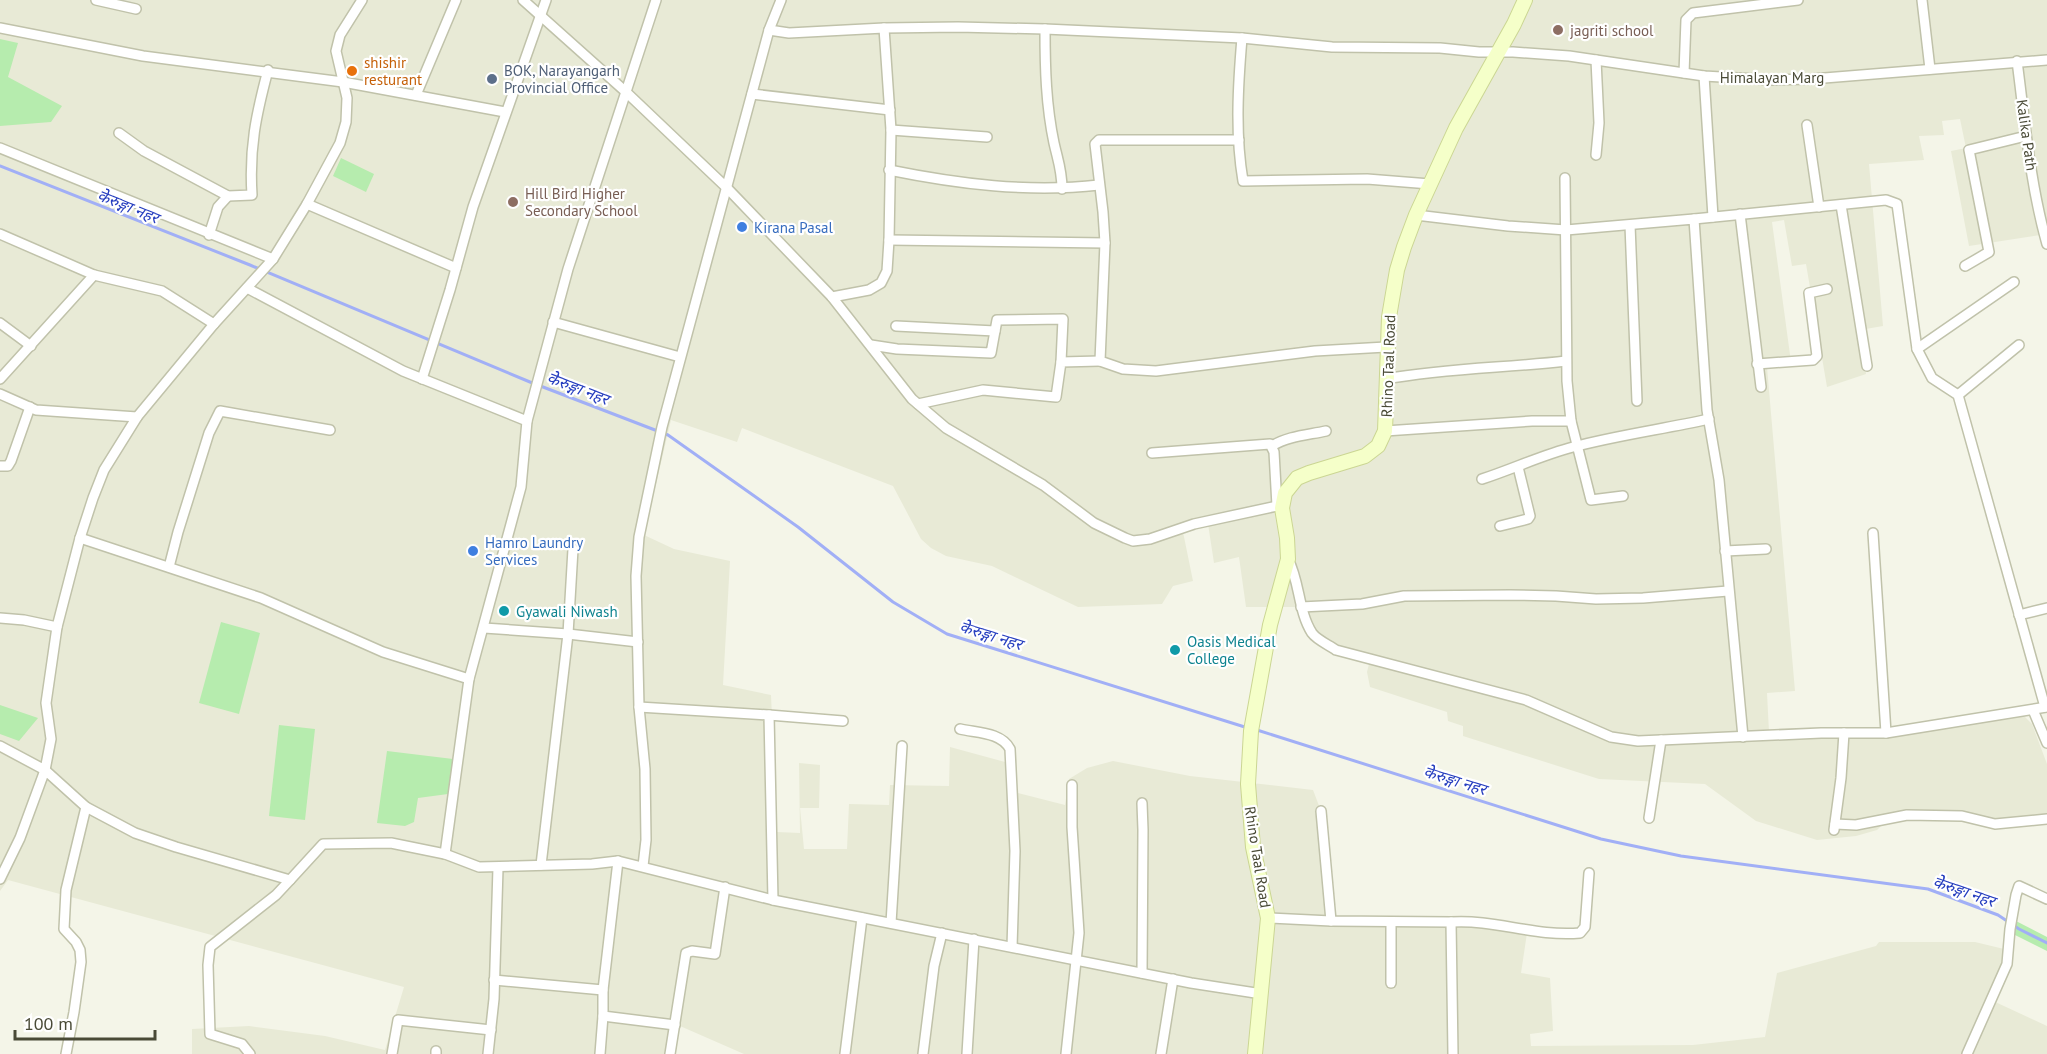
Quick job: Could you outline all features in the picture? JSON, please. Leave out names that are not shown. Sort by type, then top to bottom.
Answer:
[{"type":"street","points":[[96,0],[136,9]]},
{"type":"street","points":[[0,879],[20,838],[45,770],[51,739],[46,703],[57,627],[81,538],[104,470],[137,417],[214,324],[271,262],[307,204],[340,143],[346,122],[347,98],[336,51],[340,34],[362,0]]},
{"type":"street","points":[[416,95],[456,0]]},
{"type":"street","points":[[524,0],[626,92],[727,188],[832,297],[918,404],[946,428],[1043,485],[1094,523],[1133,541],[1150,539],[1194,524],[1279,507],[1272,446]]},
{"type":"street","points":[[422,379],[472,207],[546,0]]},
{"type":"street","points":[[445,854],[469,679],[521,487],[527,421],[553,322],[591,195],[656,0]]},
{"type":"street","points":[[643,866],[646,828],[645,769],[639,707],[636,560],[642,518],[659,438],[680,357],[712,249],[769,30],[781,0]]},
{"type":"street","name":"Rhino Taal Road","points":[[1255,1054],[1268,918],[1249,819],[1248,784],[1251,731],[1270,625],[1288,559],[1287,538],[1279,507],[1285,493],[1297,478],[1365,456],[1378,446],[1385,431],[1387,417],[1386,347],[1397,270],[1416,215],[1456,128],[1525,0]]},
{"type":"street","points":[[1684,73],[1686,20],[1692,13],[1798,0]]},
{"type":"street","points":[[1922,0],[1930,69]]},
{"type":"street","name":"Himalayan Marg","points":[[769,30],[789,33],[958,27],[1242,38],[1332,47],[1440,48],[1569,56],[1704,76],[1783,80],[2047,60]]},
{"type":"street","points":[[0,28],[143,56],[268,70],[505,112]]},
{"type":"street","points":[[832,297],[869,290],[881,283],[886,271],[889,240],[891,130],[884,28]]},
{"type":"street","points":[[1045,29],[1045,83],[1054,143],[1062,171],[1062,189]]},
{"type":"street","points":[[1242,38],[1238,91],[1243,181],[1368,179],[1430,184]]},
{"type":"street","points":[[1596,60],[1599,123],[1596,155]]},
{"type":"street","name":"Kalika Path","points":[[2017,61],[2026,136],[2040,221],[2047,244]]},
{"type":"street","points":[[119,133],[144,151],[228,196],[252,195],[250,164],[253,139],[268,70]]},
{"type":"street","points":[[1704,76],[1713,217]]},
{"type":"street","points":[[752,94],[890,110]]},
{"type":"street","points":[[1808,125],[1819,207]]},
{"type":"street","points":[[891,130],[987,136]]},
{"type":"street","points":[[1965,266],[1989,252],[1969,150],[2026,136]]},
{"type":"street","points":[[1100,361],[1105,243],[1095,144],[1099,140],[1239,140]]},
{"type":"street","points":[[0,148],[271,262]]},
{"type":"street","points":[[889,170],[1017,189],[1062,189],[1099,185]]},
{"type":"street","points":[[1565,178],[1566,362],[1571,422],[1591,500],[1623,496]]},
{"type":"street","points":[[209,235],[218,207],[228,196]]},
{"type":"street","points":[[1288,559],[1293,569],[1301,607],[1313,635],[1336,650],[1527,700],[1611,737],[1638,741],[1886,733],[2046,707],[1958,395],[1932,378],[1917,349],[1897,204],[1886,200],[1566,230],[1416,215]]},
{"type":"street","points":[[307,204],[456,268]]},
{"type":"street","points":[[1841,205],[1867,366]]},
{"type":"street","points":[[1740,214],[1761,387]]},
{"type":"street","points":[[1694,219],[1709,419],[1719,480],[1743,737]]},
{"type":"street","points":[[1630,225],[1637,401]]},
{"type":"street","points":[[0,234],[94,275],[162,291],[214,324]]},
{"type":"street","points":[[889,240],[1105,243]]},
{"type":"street","points":[[0,379],[94,275]]},
{"type":"street","points":[[1917,349],[2013,282]]},
{"type":"street","points":[[247,288],[422,379],[527,421]]},
{"type":"street","points":[[1757,364],[1813,360],[1817,356],[1809,293],[1827,289]]},
{"type":"street","points":[[871,345],[897,349],[992,352],[997,320],[1063,320],[1056,398],[982,390],[918,404]]},
{"type":"street","points":[[553,322],[680,357]]},
{"type":"street","points":[[0,323],[31,346]]},
{"type":"street","points":[[896,326],[995,331]]},
{"type":"street","points":[[1958,395],[2019,345]]},
{"type":"street","points":[[1061,362],[1100,361],[1122,369],[1156,371],[1315,351],[1386,347]]},
{"type":"street","points":[[1386,379],[1427,372],[1566,362]]},
{"type":"street","points":[[0,394],[36,410],[137,417]]},
{"type":"street","points":[[0,466],[8,466],[11,461],[30,407]]},
{"type":"street","points":[[169,567],[209,433],[220,411],[330,430]]},
{"type":"street","points":[[1482,478],[1518,467],[1539,456],[1576,446],[1709,419]]},
{"type":"street","points":[[1385,431],[1532,421],[1571,422]]},
{"type":"street","points":[[1272,446],[1286,439],[1326,431]]},
{"type":"street","points":[[1152,453],[1266,443],[1272,446]]},
{"type":"street","points":[[1500,526],[1528,519],[1530,516],[1518,467]]},
{"type":"street","points":[[1873,533],[1886,733]]},
{"type":"street","points":[[81,538],[261,598],[383,652],[469,679]]},
{"type":"street","points":[[541,865],[568,634],[573,549]]},
{"type":"street","points":[[1725,551],[1766,549]]},
{"type":"street","points":[[1301,607],[1362,604],[1404,596],[1510,595],[1596,599],[1643,598],[1728,591]]},
{"type":"street","points":[[2019,615],[2047,608]]},
{"type":"street","points":[[0,618],[57,627]]},
{"type":"street","points":[[483,628],[638,642]]},
{"type":"street","points":[[639,707],[843,720]]},
{"type":"street","points":[[2033,710],[2047,743]]},
{"type":"street","points":[[769,715],[773,900]]},
{"type":"street","points":[[960,729],[1000,738],[1010,749],[1015,851],[1012,947]]},
{"type":"street","points":[[1844,733],[1835,827],[1907,815],[1962,816],[1995,824],[2047,819]]},
{"type":"street","points":[[1649,818],[1661,740]]},
{"type":"street","points":[[0,746],[45,770],[86,807],[135,833],[290,880]]},
{"type":"street","points":[[891,923],[902,746]]},
{"type":"street","points":[[1066,1054],[1077,959],[1079,909],[1072,827],[1072,785]]},
{"type":"street","points":[[1142,803],[1142,973]]},
{"type":"street","points":[[66,1054],[81,962],[80,950],[76,942],[64,929],[66,890],[86,807]]},
{"type":"street","points":[[1321,811],[1331,921]]},
{"type":"street","points":[[250,1054],[242,1044],[210,1034],[208,965],[210,947],[276,895],[322,844],[391,843],[445,854],[479,867],[592,864],[618,861],[773,900],[1173,979],[1262,994]]},
{"type":"street","points":[[600,1054],[603,990],[618,861]]},
{"type":"street","points":[[488,1054],[494,980],[498,868]]},
{"type":"street","points":[[1268,918],[1391,922],[1479,921],[1530,932],[1580,933],[1585,927],[1589,873]]},
{"type":"street","points":[[1967,1054],[2007,964],[2010,929],[2019,886],[2047,899]]},
{"type":"street","points":[[670,1054],[686,953],[692,951],[715,954],[724,887]]},
{"type":"street","points":[[845,1054],[862,918]]},
{"type":"street","points":[[1391,922],[1391,983]]},
{"type":"street","points":[[1451,922],[1453,1054]]},
{"type":"street","points":[[923,1054],[934,966],[942,933]]},
{"type":"street","points":[[967,1054],[974,939]]},
{"type":"street","points":[[1161,1054],[1173,979]]},
{"type":"street","points":[[494,980],[603,990]]},
{"type":"street","points":[[603,1017],[675,1025]]},
{"type":"street","points":[[392,1054],[398,1020],[491,1030]]},
{"type":"shaded area","points":[[0,0],[2047,0],[2047,234],[1969,246],[1951,151],[1966,148],[1960,119],[1942,121],[1944,135],[1919,136],[1924,160],[1869,164],[1883,326],[1860,330],[1866,374],[1827,387],[1806,264],[1792,266],[1784,220],[1772,222],[1791,362],[1767,367],[1795,691],[1767,693],[1769,732],[1643,738],[1612,735],[1566,715],[1332,651],[1314,633],[1301,607],[1246,607],[1239,557],[1214,563],[1208,524],[1183,532],[1193,581],[1173,586],[1162,604],[1078,607],[992,566],[946,556],[931,548],[921,539],[893,486],[742,428],[737,442],[671,420],[644,535],[674,549],[730,561],[723,685],[771,695],[777,832],[800,833],[799,763],[820,765],[819,808],[800,808],[804,849],[847,849],[849,804],[889,805],[890,785],[949,786],[950,747],[1005,762],[1006,790],[1065,805],[1069,779],[1087,768],[1113,761],[1190,776],[1313,790],[1321,811],[1329,918],[1273,916],[1273,924],[1447,927],[1450,1054],[744,1054],[680,1026],[674,1054],[192,1054],[192,1029],[249,1026],[325,1036],[385,1050],[404,987],[8,880],[0,891]]},
{"type":"shaded area","points":[[1369,664],[1529,704],[1637,744],[1881,739],[2024,716],[2032,724],[2047,764],[2047,815],[1997,822],[1946,810],[1887,820],[1877,830],[1856,836],[1817,840],[1756,821],[1705,784],[1599,779],[1463,736],[1463,726],[1448,721],[1447,712],[1370,687],[1367,672]]},
{"type":"shaded area","points":[[1461,927],[1498,928],[1527,933],[1521,973],[1550,978],[1553,1031],[1530,1034],[1531,1046],[1693,1045],[1765,1037],[1777,973],[1876,946],[1879,942],[1975,942],[2004,949],[2002,964],[1970,1038],[1991,1000],[2047,1026],[2047,1054],[1457,1054],[1455,929]]},
{"type":"green space","points":[[0,39],[18,43],[8,77],[62,106],[51,122],[0,126]]},
{"type":"green space","points":[[341,158],[374,174],[366,192],[333,176]]},
{"type":"green space","points":[[221,622],[260,633],[239,714],[199,703]]},
{"type":"green space","points":[[0,705],[38,718],[19,741],[0,734]]},
{"type":"green space","points":[[279,725],[315,729],[305,820],[269,816]]},
{"type":"green space","points":[[387,751],[453,759],[448,794],[418,798],[414,822],[405,826],[377,823]]},
{"type":"green space","points":[[2014,920],[2047,937],[2047,951],[2013,934]]},
{"type":"waterway","name":"केेरुङ्गा नहर","points":[[0,166],[250,265],[530,382],[668,435],[798,527],[893,602],[947,634],[1248,728]]},
{"type":"waterway","name":"केेरुङ्गा नहर","points":[[1257,730],[1601,839],[1681,856],[1928,889],[1998,915],[2047,943]]},
{"type":"place","name":"jagriti school","points":[[1558,30]]},
{"type":"place","name":"shishir resturant","points":[[352,71]]},
{"type":"place","name":"BOK, Narayangarh Provincial Office","points":[[492,79]]},
{"type":"place","name":"Hill Bird Higher Secondary School","points":[[513,202]]},
{"type":"place","name":"Kirana Pasal","points":[[742,227]]},
{"type":"place","name":"Hamro Laundry Services","points":[[473,551]]},
{"type":"place","name":"Gyawali Niwash","points":[[504,611]]},
{"type":"place","name":"Oasis Medical College","points":[[1175,650]]}]
